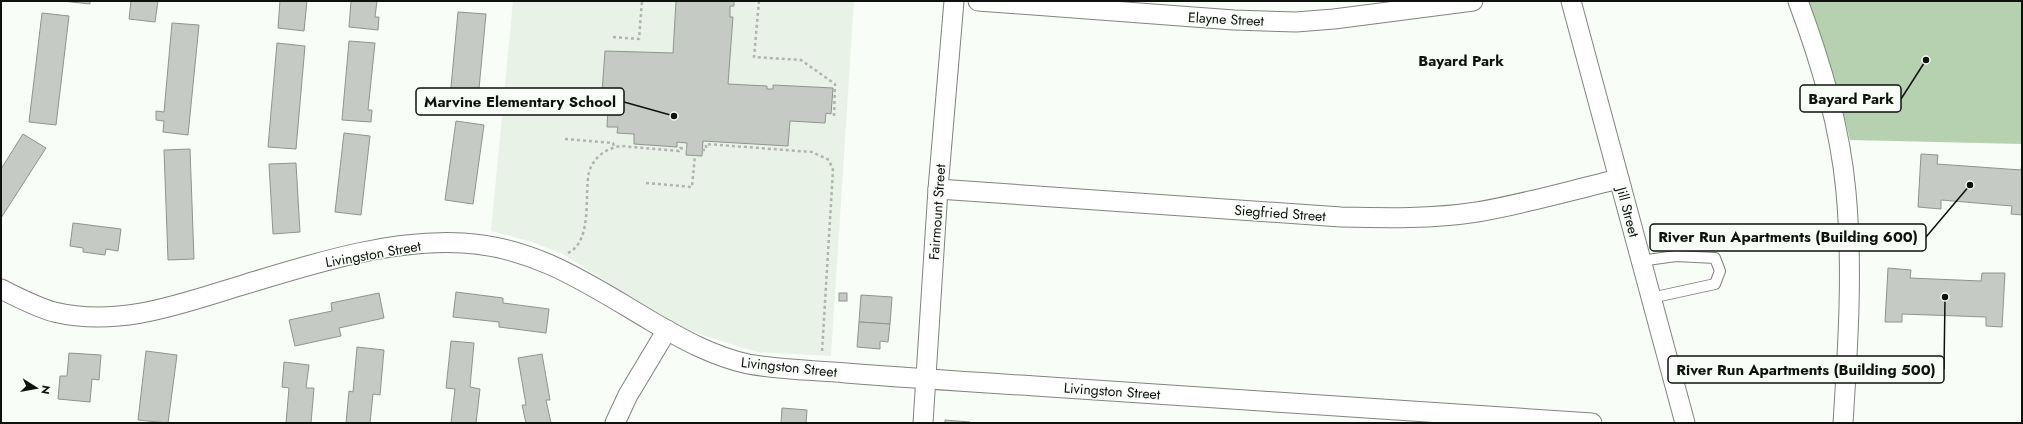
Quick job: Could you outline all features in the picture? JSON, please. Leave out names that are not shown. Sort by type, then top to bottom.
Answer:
[{"type":"street","name":"Fairmount Street","points":[[923,423],[938,189],[954,1]]},
{"type":"street","name":"Elayne Street","points":[[978,1],[1234,20],[1296,22],[1334,19],[1473,1]]},
{"type":"street","name":"Jill Street","points":[[1571,1],[1685,423]]},
{"type":"street","points":[[1798,1],[1816,49],[1830,101],[1846,192],[1850,259],[1850,313],[1843,423]]},
{"type":"street","name":"Siegfried Street","points":[[938,189],[1341,217],[1422,218],[1477,212],[1619,179]]},
{"type":"street","name":"Livingston Street","points":[[4,295],[52,311],[85,316],[118,317],[160,310],[316,264],[378,250],[411,245],[465,243],[511,250],[553,265],[702,349],[725,358],[748,364],[780,368],[926,379],[1592,423]]},
{"type":"street","points":[[615,423],[628,395],[667,330]]},
{"type":"lane","points":[[1640,261],[1676,256],[1715,258],[1720,271],[1715,284],[1651,298]]},
{"type":"path","points":[[613,37],[639,39],[642,1]]},
{"type":"path","points":[[759,1],[754,57],[801,60],[835,84],[834,116]]},
{"type":"path","points":[[565,139],[613,143],[614,147]]},
{"type":"path","points":[[702,150],[706,150],[706,144],[812,152],[829,160],[833,170],[822,352]]},
{"type":"path","points":[[568,253],[576,248],[584,237],[590,168],[600,156],[614,147],[621,146],[679,151],[680,148],[687,149]]},
{"type":"path","points":[[646,183],[692,187],[695,155]]},
{"type":"shaded area","points":[[513,1],[854,1],[831,356],[757,352],[702,335],[689,330],[619,290],[563,254],[532,242],[491,231]]},
{"type":"green space","points":[[1808,1],[2022,1],[2022,144],[1850,140],[1832,70]]},
{"type":"building","points":[[62,1],[90,1],[90,4]]},
{"type":"building","points":[[131,1],[158,1],[155,22],[129,19]]},
{"type":"building","points":[[280,1],[307,1],[304,31],[278,28]]},
{"type":"building","points":[[351,1],[377,1],[375,17],[379,17],[378,30],[349,27]]},
{"type":"building","points":[[676,1],[734,1],[734,6],[730,6],[730,17],[733,17],[728,84],[767,86],[767,89],[773,89],[773,85],[833,88],[831,114],[826,113],[825,123],[790,121],[788,146],[703,141],[702,156],[686,155],[687,143],[677,142],[677,147],[634,144],[634,134],[617,133],[618,127],[607,127],[609,92],[602,92],[605,51],[673,53]]},
{"type":"building","points":[[458,12],[486,14],[477,110],[449,108]]},
{"type":"building","points":[[42,13],[69,16],[56,125],[29,122]]},
{"type":"building","points":[[172,23],[199,25],[188,135],[163,132],[164,121],[156,120],[156,111],[164,112]]},
{"type":"building","points":[[349,41],[375,43],[368,110],[372,110],[371,122],[342,120]]},
{"type":"building","points":[[277,43],[305,46],[296,149],[268,147]]},
{"type":"building","points":[[456,121],[484,125],[473,204],[445,200]]},
{"type":"building","points":[[344,133],[370,136],[361,215],[335,212]]},
{"type":"building","points":[[23,134],[46,148],[1,218],[1,169]]},
{"type":"building","points":[[190,149],[194,259],[168,260],[164,150]]},
{"type":"building","points":[[1921,154],[1938,155],[1937,164],[2021,170],[2022,162],[2022,215],[2011,214],[2012,206],[1941,200],[1941,209],[1918,207]]},
{"type":"building","points":[[296,163],[300,232],[273,234],[269,164]]},
{"type":"building","points":[[73,223],[121,229],[118,251],[106,249],[105,255],[83,252],[83,248],[70,246]]},
{"type":"building","points":[[1888,268],[1911,270],[1910,278],[1981,281],[1982,273],[2005,273],[2002,327],[1986,326],[1986,317],[1902,314],[1902,322],[1885,322]]},
{"type":"building","points":[[456,292],[503,298],[503,303],[549,309],[546,333],[499,327],[499,322],[453,317]]},
{"type":"building","points":[[379,293],[384,318],[339,328],[341,336],[295,346],[289,320],[332,311],[331,303]]},
{"type":"building","points":[[839,293],[847,293],[847,301],[839,301]]},
{"type":"building","points":[[861,295],[892,297],[890,324],[859,322]]},
{"type":"building","points":[[859,322],[890,324],[888,342],[880,341],[880,349],[857,347]]},
{"type":"building","points":[[451,341],[474,343],[470,387],[480,389],[476,423],[451,423],[455,389],[446,388]]},
{"type":"building","points":[[357,347],[384,350],[380,395],[373,394],[370,423],[346,423],[349,391],[353,392]]},
{"type":"building","points":[[146,351],[177,355],[168,423],[138,420]]},
{"type":"building","points":[[69,353],[101,355],[99,380],[92,379],[90,402],[58,399],[60,376],[67,376]]},
{"type":"building","points":[[542,354],[550,400],[546,400],[551,423],[526,423],[522,405],[526,405],[518,358]]},
{"type":"building","points":[[284,362],[309,365],[306,388],[314,388],[311,423],[286,423],[289,388],[282,387]]},
{"type":"building","points":[[782,408],[807,410],[806,423],[781,423]]},
{"type":"building","points":[[945,420],[970,422],[970,423],[945,423]]},
{"type":"place","name":"Bayard Park","points":[[1926,60]]},
{"type":"place","name":"Marvine Elementary School","points":[[674,116]]},
{"type":"place","name":"River Run Apartments (Building 600)","points":[[1970,185]]},
{"type":"place","name":"River Run Apartments (Building 500)","points":[[1945,297]]},
{"type":"district","name":"Bayard Park","points":[[1461,61]]}]
